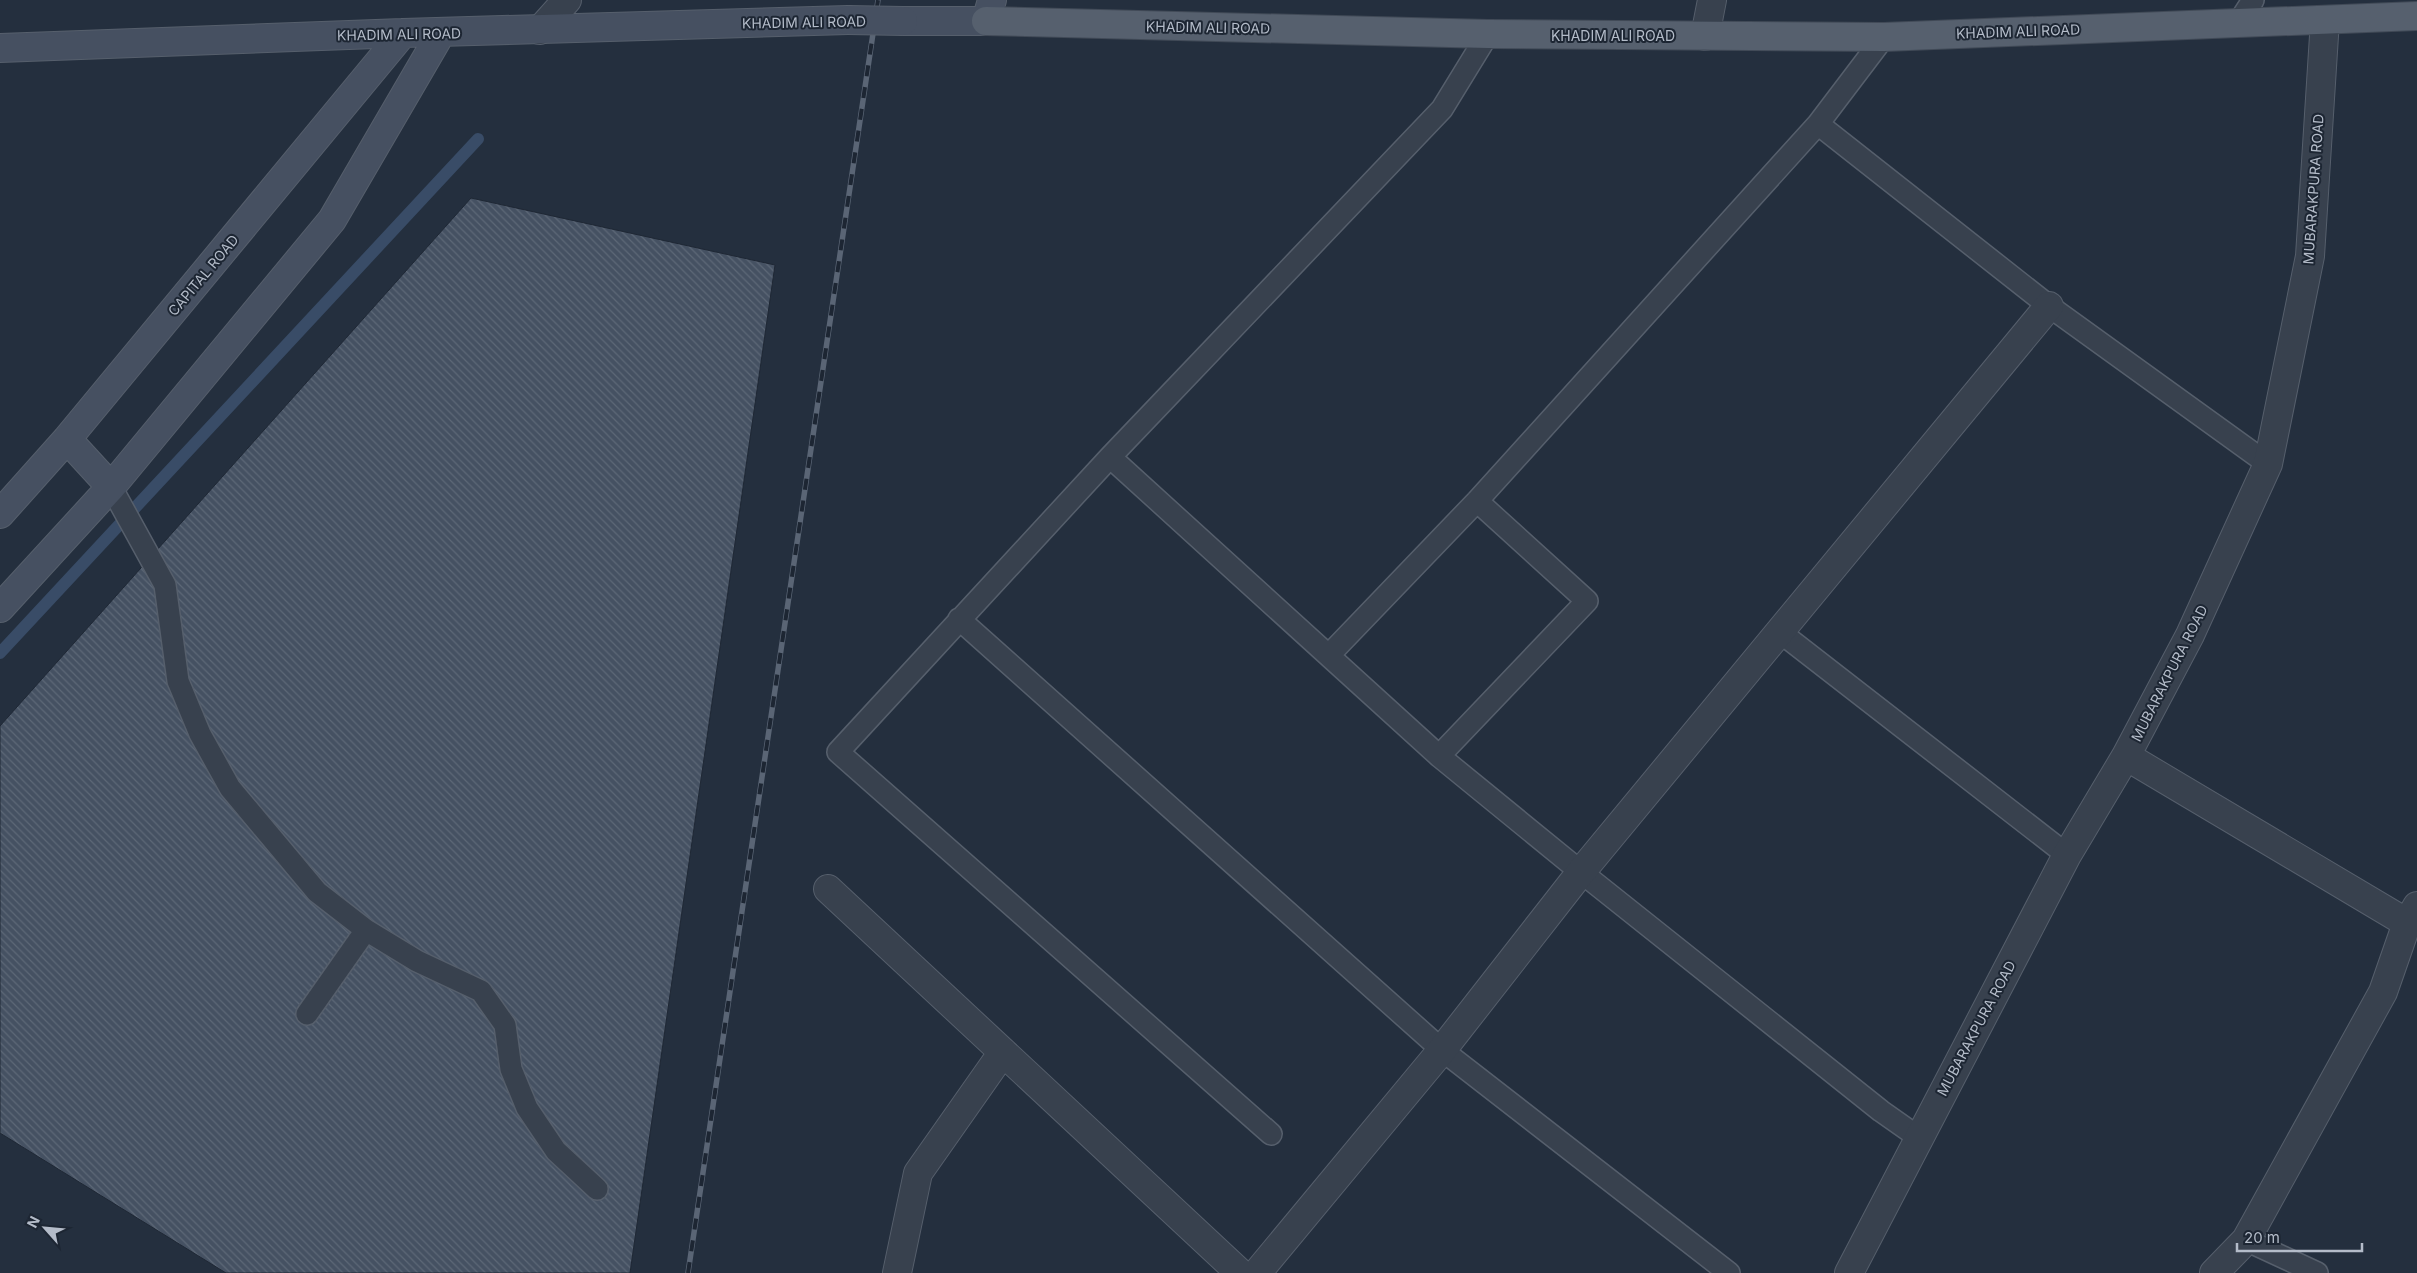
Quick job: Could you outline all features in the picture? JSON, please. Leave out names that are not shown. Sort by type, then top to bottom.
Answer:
[{"type":"main road","name":"KHADIM ALI ROAD","points":[[990,11],[1488,34],[1884,37],[2246,11],[2325,20],[2417,16]]},
{"type":"street","points":[[540,30],[567,0]]},
{"type":"street","points":[[1705,36],[1712,0]]},
{"type":"street","name":"KHADIM ALI ROAD","points":[[0,48],[403,33],[848,20],[903,21],[990,11]]},
{"type":"street","name":"MUBARAKPURA ROAD","points":[[1849,1273],[1918,1137],[2068,855],[2126,756],[2190,635],[2268,464],[2310,256],[2325,20]]},
{"type":"street","name":"CAPITAL ROAD","points":[[0,514],[67,439],[403,33]]},
{"type":"street","points":[[0,608],[112,489],[332,220],[441,33]]},
{"type":"street","points":[[1257,1273],[1442,1050],[1581,872],[2049,306]]},
{"type":"street","points":[[67,439],[112,489]]},
{"type":"street","points":[[2126,756],[2414,913],[2383,992],[2246,1240],[2214,1273]]},
{"type":"street","points":[[828,889],[1240,1273]]},
{"type":"street","points":[[897,1273],[918,1173],[1003,1052]]},
{"type":"lane","points":[[1271,1134],[838,752],[1110,457],[1442,109],[1488,34]]},
{"type":"lane","points":[[1329,655],[1476,501],[1818,124],[1884,37]]},
{"type":"lane","points":[[1818,124],[2049,306],[2268,464]]},
{"type":"lane","points":[[1110,457],[1439,756],[1581,872],[1866,1099],[1918,1137]]},
{"type":"lane","points":[[112,489],[165,585],[178,681],[200,734],[230,788],[317,892],[366,930],[417,961],[481,991],[505,1025],[510,1069],[527,1108],[556,1150],[597,1189]]},
{"type":"lane","points":[[1439,756],[1587,601],[1476,501]]},
{"type":"lane","points":[[959,619],[1442,1050],[1729,1273]]},
{"type":"lane","points":[[1780,632],[2068,855]]},
{"type":"lane","points":[[307,1014],[366,930]]},
{"type":"lane","points":[[2246,1240],[2317,1273]]},
{"type":"building","points":[[471,198],[775,265],[630,1273],[226,1273],[0,1133],[0,726]]},
{"type":"waterway","points":[[0,653],[478,139]]},
{"type":"railway","points":[[688,1273],[878,0]]}]
